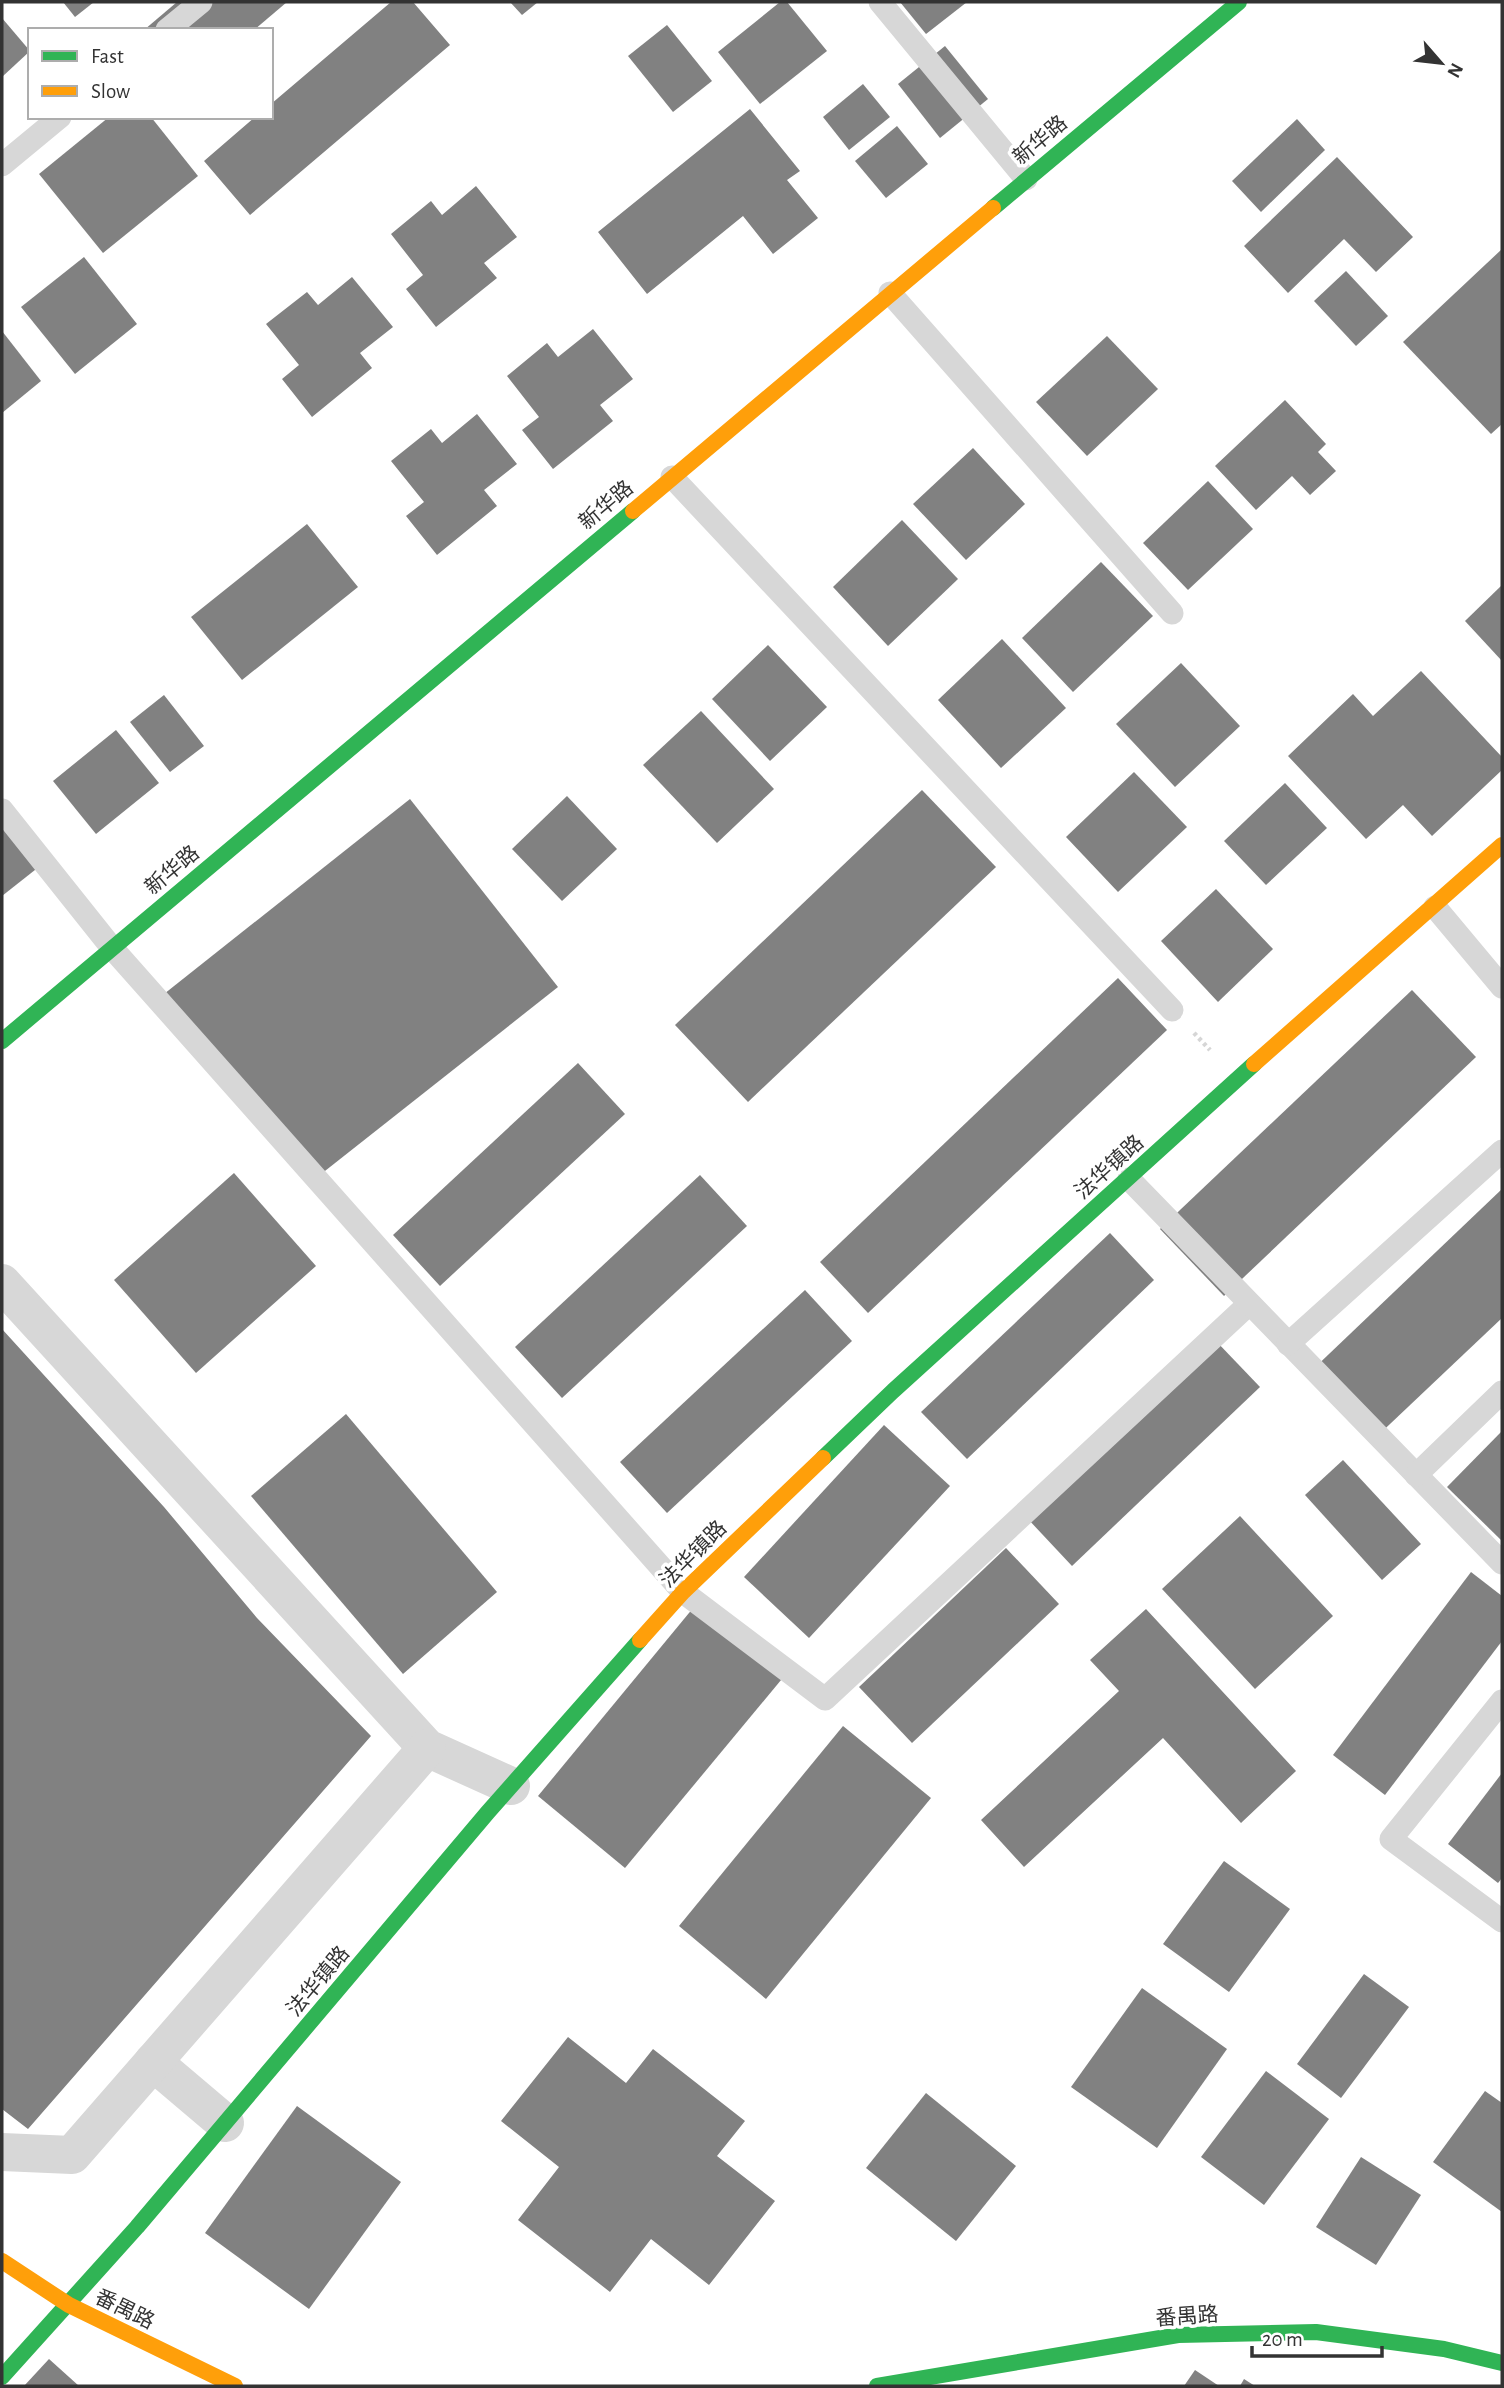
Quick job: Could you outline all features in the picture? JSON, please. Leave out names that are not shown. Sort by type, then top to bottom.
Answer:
[{"type":"street","name":"新华路","points":[[2,1041],[1239,2]]},
{"type":"street","name":"法华镇路","points":[[2,2378],[69,2305],[511,1786],[683,1592],[893,1391],[1237,1079],[1435,907],[1502,845]]},
{"type":"street","points":[[2,1283],[426,1748],[511,1786]]},
{"type":"street","points":[[2,2152],[72,2155],[426,1748]]},
{"type":"street","points":[[153,2062],[225,2123]]},
{"type":"street","name":"番禺路","points":[[2,2261],[69,2305],[234,2386]]},
{"type":"street","name":"番禺路","points":[[877,2386],[1017,2374],[1178,2335],[1316,2332],[1444,2349],[1502,2362]]},
{"type":"lane","points":[[169,28],[201,2]]},
{"type":"lane","points":[[880,2],[1027,179]]},
{"type":"lane","points":[[2,165],[58,119]]},
{"type":"lane","points":[[890,293],[1172,613]]},
{"type":"lane","points":[[672,477],[1172,1010]]},
{"type":"lane","points":[[2,810],[112,948],[683,1592],[825,1699],[1249,1304]]},
{"type":"lane","points":[[1435,907],[1502,987]]},
{"type":"lane","points":[[1288,1344],[1502,1151]]},
{"type":"lane","points":[[1129,1179],[1502,1563]]},
{"type":"lane","points":[[1416,1475],[1502,1392]]},
{"type":"lane","points":[[1502,1701],[1391,1839],[1502,1921]]},
{"type":"path","points":[[1172,1010],[1237,1079]]},
{"type":"building","points":[[63,2],[94,2],[75,17]]},
{"type":"building","points":[[177,2],[287,2],[256,28],[146,28]]},
{"type":"building","points":[[391,2],[413,2],[450,45],[250,215],[204,161],[253,119],[273,119],[273,102]]},
{"type":"building","points":[[510,2],[538,2],[522,15]]},
{"type":"building","points":[[780,2],[787,2],[827,51],[760,104],[718,52]]},
{"type":"building","points":[[900,2],[967,2],[926,34]]},
{"type":"building","points":[[2,18],[28,49],[28,53],[2,77]]},
{"type":"building","points":[[667,25],[712,81],[673,112],[628,56]]},
{"type":"building","points":[[945,46],[988,99],[940,138],[898,84]]},
{"type":"building","points":[[863,84],[890,117],[849,150],[823,117]]},
{"type":"building","points":[[750,109],[800,171],[787,180],[818,218],[773,254],[743,216],[647,294],[598,232]]},
{"type":"building","points":[[107,119],[153,119],[198,176],[103,253],[39,174]]},
{"type":"building","points":[[1297,119],[1325,150],[1261,212],[1232,181]]},
{"type":"building","points":[[897,126],[928,164],[886,198],[855,161]]},
{"type":"building","points":[[1337,157],[1413,237],[1376,272],[1344,239],[1288,293],[1244,246]]},
{"type":"building","points":[[476,186],[517,237],[484,263],[497,278],[436,327],[406,289],[423,275],[391,234],[431,201],[442,215]]},
{"type":"building","points":[[1502,249],[1502,424],[1491,434],[1403,342]]},
{"type":"building","points":[[84,257],[137,324],[75,374],[21,307]]},
{"type":"building","points":[[1346,271],[1388,316],[1356,346],[1314,301]]},
{"type":"building","points":[[352,277],[393,327],[360,353],[372,368],[312,417],[282,379],[299,365],[266,324],[307,292],[318,305]]},
{"type":"building","points":[[593,329],[633,379],[600,405],[613,421],[553,469],[522,430],[539,417],[507,376],[547,343],[558,357]]},
{"type":"building","points":[[2,331],[41,381],[2,413]]},
{"type":"building","points":[[1107,336],[1158,389],[1087,456],[1036,402]]},
{"type":"building","points":[[1285,400],[1326,444],[1318,452],[1336,471],[1310,495],[1292,476],[1256,510],[1215,466]]},
{"type":"building","points":[[477,414],[517,464],[484,490],[497,506],[437,555],[406,516],[424,502],[391,461],[431,429],[442,443]]},
{"type":"building","points":[[973,448],[1025,504],[966,560],[913,504]]},
{"type":"building","points":[[1208,481],[1253,529],[1188,590],[1143,543]]},
{"type":"building","points":[[902,520],[958,579],[888,646],[833,587]]},
{"type":"building","points":[[307,524],[358,587],[242,680],[191,617]]},
{"type":"building","points":[[1101,562],[1153,616],[1073,692],[1022,638]]},
{"type":"building","points":[[1502,585],[1502,661],[1465,621]]},
{"type":"building","points":[[1002,639],[1066,708],[1001,768],[938,700]]},
{"type":"building","points":[[768,645],[827,707],[770,761],[712,699]]},
{"type":"building","points":[[1181,663],[1240,726],[1175,787],[1116,724]]},
{"type":"building","points":[[1421,671],[1502,757],[1502,770],[1432,836],[1403,805],[1366,839],[1288,756],[1353,694],[1373,716]]},
{"type":"building","points":[[164,695],[204,746],[170,772],[130,722]]},
{"type":"building","points":[[701,711],[774,789],[717,843],[643,765]]},
{"type":"building","points":[[116,730],[159,783],[96,834],[53,781]]},
{"type":"building","points":[[1134,772],[1187,827],[1118,892],[1066,837]]},
{"type":"building","points":[[1285,783],[1327,828],[1266,885],[1224,841]]},
{"type":"building","points":[[922,790],[996,867],[748,1102],[675,1025]]},
{"type":"building","points":[[567,796],[617,849],[562,901],[512,849]]},
{"type":"building","points":[[410,799],[558,987],[311,1182],[164,994]]},
{"type":"building","points":[[2,819],[40,866],[2,896]]},
{"type":"building","points":[[1216,889],[1273,949],[1218,1002],[1161,941]]},
{"type":"building","points":[[1118,978],[1167,1030],[868,1313],[820,1262]]},
{"type":"building","points":[[1412,990],[1476,1057],[1224,1296],[1160,1229]]},
{"type":"building","points":[[578,1063],[625,1114],[440,1286],[393,1235]]},
{"type":"building","points":[[234,1173],[316,1266],[196,1373],[114,1280]]},
{"type":"building","points":[[700,1175],[747,1226],[562,1398],[515,1347]]},
{"type":"building","points":[[1502,1189],[1502,1318],[1371,1442],[1307,1375]]},
{"type":"building","points":[[1110,1233],[1154,1280],[967,1459],[921,1412]]},
{"type":"building","points":[[805,1290],[852,1341],[667,1513],[620,1462]]},
{"type":"building","points":[[2,1329],[164,1507],[257,1618],[371,1736],[28,2129],[2,2109]]},
{"type":"building","points":[[1215,1340],[1260,1387],[1072,1566],[1027,1518]]},
{"type":"building","points":[[346,1414],[497,1592],[403,1674],[251,1496]]},
{"type":"building","points":[[884,1425],[950,1486],[809,1638],[744,1577]]},
{"type":"building","points":[[1502,1431],[1502,1541],[1447,1487]]},
{"type":"building","points":[[1343,1460],[1421,1544],[1382,1580],[1305,1495]]},
{"type":"building","points":[[1240,1516],[1333,1616],[1255,1689],[1162,1589]]},
{"type":"building","points":[[1006,1548],[1059,1604],[912,1743],[859,1687]]},
{"type":"building","points":[[1471,1572],[1502,1596],[1502,1641],[1385,1795],[1333,1755]]},
{"type":"building","points":[[703,1596],[791,1668],[625,1868],[538,1796]]},
{"type":"building","points":[[1146,1609],[1296,1771],[1241,1823],[1163,1738],[1024,1867],[981,1820],[1119,1691],[1090,1660]]},
{"type":"building","points":[[843,1726],[931,1798],[766,1999],[679,1926]]},
{"type":"building","points":[[1502,1773],[1502,1878],[1498,1883],[1448,1844]]},
{"type":"building","points":[[1224,1861],[1290,1909],[1229,1992],[1163,1944]]},
{"type":"building","points":[[1364,1974],[1409,2007],[1341,2098],[1297,2064]]},
{"type":"building","points":[[1142,1988],[1227,2049],[1157,2148],[1071,2087]]},
{"type":"building","points":[[568,2037],[626,2083],[653,2049],[745,2121],[717,2156],[775,2201],[709,2285],[651,2239],[610,2292],[518,2220],[559,2167],[501,2121]]},
{"type":"building","points":[[1266,2071],[1329,2119],[1264,2205],[1201,2157]]},
{"type":"building","points":[[1485,2091],[1502,2103],[1502,2212],[1433,2162]]},
{"type":"building","points":[[926,2093],[1016,2166],[956,2241],[866,2168]]},
{"type":"building","points":[[297,2106],[401,2182],[309,2309],[205,2233]]},
{"type":"building","points":[[1361,2157],[1421,2195],[1376,2265],[1316,2227]]},
{"type":"building","points":[[49,2359],[79,2386],[24,2386]]},
{"type":"building","points":[[1195,2370],[1219,2386],[1184,2386]]},
{"type":"building","points":[[1244,2379],[1255,2386],[1240,2386]]},
{"type":"traffic: fast","points":[[993,208],[1239,2]]},
{"type":"traffic: fast","points":[[2,1041],[633,511]]},
{"type":"traffic: fast","points":[[823,1458],[893,1391],[1254,1064]]},
{"type":"traffic: fast","points":[[2,2377],[137,2227],[488,1812],[640,1640]]},
{"type":"traffic: fast","points":[[877,2386],[1178,2335],[1316,2332],[1444,2349],[1502,2363]]},
{"type":"traffic: slow","points":[[633,511],[993,208]]},
{"type":"traffic: slow","points":[[1254,1064],[1502,845]]},
{"type":"traffic: slow","points":[[640,1640],[683,1592],[823,1458]]},
{"type":"traffic: slow","points":[[2,2261],[69,2305],[235,2386]]}]
